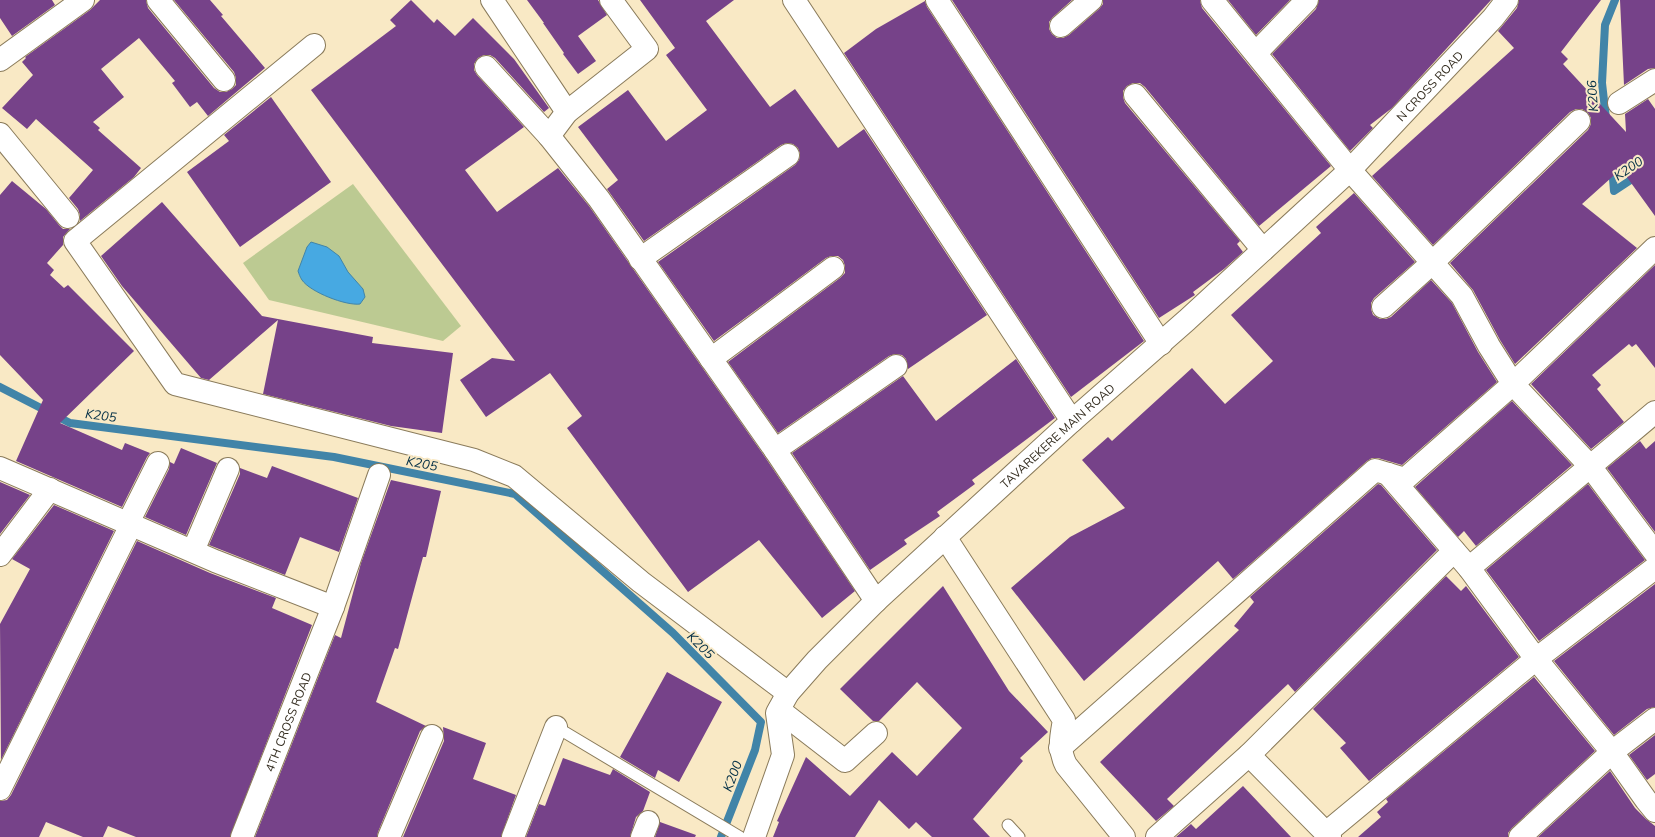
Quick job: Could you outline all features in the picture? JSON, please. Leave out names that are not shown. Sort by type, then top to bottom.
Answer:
[{"type":"street","points":[[0,60],[82,0]]},
{"type":"street","points":[[158,0],[224,80]]},
{"type":"street","points":[[492,0],[567,112]]},
{"type":"street","points":[[549,136],[567,112],[647,49],[611,0]]},
{"type":"street","points":[[794,0],[1072,421]]},
{"type":"street","points":[[937,0],[1161,344]]},
{"type":"street","points":[[1061,26],[1091,0]]},
{"type":"street","points":[[1212,0],[1350,170],[1462,296],[1489,346],[1513,384],[1590,466],[1655,553]]},
{"type":"street","points":[[1256,54],[1308,0]]},
{"type":"street","name":"N CROSS ROAD","points":[[1350,170],[1493,18],[1507,0]]},
{"type":"street","points":[[314,45],[75,241],[175,384],[474,460],[514,476],[641,582],[845,761],[876,733]]},
{"type":"street","points":[[486,67],[549,136],[599,199],[775,450],[876,601]]},
{"type":"street","points":[[1619,103],[1655,80]]},
{"type":"street","points":[[1135,95],[1263,250]]},
{"type":"street","points":[[1383,307],[1432,263],[1579,120]]},
{"type":"street","points":[[0,134],[68,217]]},
{"type":"street","points":[[640,259],[788,155]]},
{"type":"street","name":"TAVAREKERE MAIN ROAD","points":[[781,705],[817,660],[876,601],[1072,421],[1161,344],[1350,170]]},
{"type":"street","points":[[1060,748],[1376,470],[1405,479],[1513,384],[1655,248]]},
{"type":"street","points":[[711,358],[833,268]]},
{"type":"street","points":[[775,450],[896,366]]},
{"type":"street","points":[[1469,568],[1655,412]]},
{"type":"street","points":[[0,789],[158,463]]},
{"type":"street","points":[[0,468],[193,551],[333,607]]},
{"type":"street","points":[[193,551],[228,469]]},
{"type":"street","points":[[1388,474],[1469,568],[1536,659],[1612,752],[1655,811]]},
{"type":"street","name":"4TH CROSS ROAD","points":[[242,837],[333,607],[379,475]]},
{"type":"street","points":[[0,555],[50,489]]},
{"type":"street","points":[[945,537],[1064,720],[1060,748],[1066,765],[1124,837]]},
{"type":"street","points":[[1157,837],[1249,755],[1454,551]]},
{"type":"street","points":[[1249,755],[1326,836],[1536,659],[1655,568]]},
{"type":"street","points":[[754,837],[783,755],[781,705]]},
{"type":"street","points":[[1520,837],[1612,752],[1655,719]]},
{"type":"street","points":[[513,837],[556,727]]},
{"type":"street","points":[[388,837],[432,736]]},
{"type":"lane","points":[[556,727],[740,837]]},
{"type":"lane","points":[[1008,825],[1019,837]]},
{"type":"green space","points":[[353,184],[461,326],[443,341],[269,300],[243,263]]},
{"type":"water","points":[[311,242],[327,247],[339,256],[348,272],[363,289],[365,297],[360,304],[346,303],[329,297],[312,289],[302,280],[298,271],[307,247]]},
{"type":"building","points":[[0,0],[52,0],[55,5],[12,36],[0,18]]},
{"type":"building","points":[[100,0],[146,0],[148,8],[214,88],[220,92],[226,92],[236,85],[234,72],[174,0],[210,0],[223,15],[221,16],[265,68],[208,116],[197,102],[190,107],[172,83],[175,81],[139,38],[101,69],[124,97],[93,122],[100,128],[98,130],[141,168],[134,177],[80,221],[78,209],[69,198],[93,170],[36,119],[27,129],[2,108],[33,75],[22,62],[26,58],[25,57],[90,10]]},
{"type":"building","points":[[411,0],[434,23],[437,19],[455,36],[473,18],[514,59],[549,108],[544,112],[495,58],[490,55],[484,55],[478,58],[474,64],[474,70],[477,75],[524,127],[465,170],[497,212],[558,168],[589,206],[765,457],[855,591],[822,618],[759,540],[688,592],[567,428],[582,416],[550,373],[486,417],[460,380],[492,358],[515,361],[311,90],[396,26],[390,20]]},
{"type":"building","points":[[527,0],[598,0],[607,15],[578,36],[596,61],[578,74]]},
{"type":"building","points":[[640,0],[734,0],[706,21],[770,107],[795,89],[838,148],[864,129],[987,315],[908,369],[906,359],[902,355],[895,354],[889,356],[778,433],[728,362],[840,278],[845,273],[845,266],[843,260],[838,256],[826,258],[714,341],[658,262],[795,165],[799,160],[800,154],[798,148],[793,144],[787,143],[781,145],[644,241],[607,189],[618,180],[578,127],[628,90],[666,141],[707,110],[666,55],[675,48]]},
{"type":"building","points":[[952,0],[1072,0],[1049,22],[1049,29],[1052,34],[1057,38],[1063,38],[1069,35],[1099,9],[1103,4],[1103,0],[1200,0],[1202,8],[1331,166],[1259,226],[1145,87],[1140,83],[1133,83],[1127,86],[1123,91],[1125,103],[1240,241],[1237,244],[1243,252],[1224,269],[1193,292],[1195,295],[1159,318]]},
{"type":"building","points":[[1228,0],[1290,0],[1256,35]]},
{"type":"building","points":[[1319,0],[1491,0],[1392,108],[1370,125],[1373,128],[1350,151],[1272,54],[1316,9]]},
{"type":"building","points":[[1519,0],[1601,0],[1561,52],[1568,59],[1563,64],[1626,132],[1625,114],[1648,99],[1655,109],[1655,216],[1621,169],[1582,204],[1637,248],[1515,364],[1473,290],[1450,263],[1588,130],[1591,124],[1591,118],[1588,113],[1582,109],[1576,109],[1570,112],[1433,245],[1372,176],[1514,48],[1498,31],[1517,8]]},
{"type":"building","points":[[1620,0],[1655,0],[1655,68],[1648,69],[1624,85]]},
{"type":"building","points":[[925,1],[927,7],[1144,341],[1071,397],[844,53],[876,29]]},
{"type":"building","points":[[271,97],[331,182],[240,247],[187,172],[229,141],[224,135]]},
{"type":"building","points":[[12,181],[46,209],[63,229],[70,229],[63,237],[63,245],[47,263],[54,270],[50,275],[64,288],[68,285],[134,351],[60,423],[122,450],[125,443],[150,453],[122,507],[16,461],[43,400],[0,355],[0,195]]},
{"type":"building","points":[[1354,193],[1415,262],[1374,298],[1371,303],[1373,315],[1380,319],[1391,317],[1431,280],[1452,303],[1478,352],[1497,382],[1402,465],[1378,458],[1372,458],[1367,461],[1233,579],[1218,561],[1084,681],[1011,588],[1070,537],[1125,508],[1082,460],[1108,437],[1112,441],[1192,368],[1225,404],[1273,361],[1231,315],[1321,233],[1316,227]]},
{"type":"building","points":[[162,202],[262,316],[373,337],[372,343],[453,353],[442,433],[391,426],[263,394],[278,320],[209,380],[201,378],[122,286],[101,256]]},
{"type":"building","points":[[1655,265],[1655,368],[1636,344],[1632,347],[1629,344],[1592,375],[1601,385],[1597,389],[1624,422],[1591,449],[1531,384]]},
{"type":"building","points":[[1016,359],[1055,418],[972,480],[975,484],[937,512],[940,516],[904,540],[907,544],[870,570],[792,453],[903,376],[936,421]]},
{"type":"building","points":[[1512,401],[1572,465],[1476,546],[1464,531],[1458,537],[1415,487]]},
{"type":"building","points":[[1640,441],[1646,449],[1655,441],[1655,532],[1607,468]]},
{"type":"building","points":[[181,448],[217,463],[186,535],[145,517],[169,469],[170,462],[174,464]]},
{"type":"building","points":[[272,466],[358,498],[339,552],[300,537],[285,575],[209,545],[240,474],[240,468],[267,478]]},
{"type":"building","points":[[391,480],[441,491],[426,557],[423,557],[398,649],[395,648],[376,702],[426,726],[420,731],[377,837],[255,837],[335,635],[341,638],[361,563]]},
{"type":"building","points":[[0,482],[30,495],[0,534]]},
{"type":"building","points":[[1378,484],[1381,485],[1437,550],[1295,692],[1288,684],[1167,799],[1174,806],[1156,821],[1100,762],[1239,630],[1234,626],[1254,602],[1250,597]]},
{"type":"building","points":[[1588,484],[1645,560],[1539,641],[1486,570]]},
{"type":"building","points":[[54,505],[114,531],[1,760],[0,624],[30,569],[12,559]]},
{"type":"building","points":[[137,541],[210,573],[276,598],[272,608],[312,625],[230,837],[136,837],[108,826],[103,837],[83,837],[46,822],[39,837],[0,837],[0,801],[7,800],[11,795]]},
{"type":"building","points":[[1446,576],[1461,591],[1466,586],[1519,657],[1369,781],[1340,748],[1346,743],[1313,709]]},
{"type":"building","points":[[1655,584],[1655,707],[1647,709],[1614,735],[1554,661]]},
{"type":"building","points":[[943,586],[1009,691],[1048,732],[1020,758],[1023,761],[973,819],[990,837],[932,837],[916,822],[909,829],[879,800],[855,837],[773,837],[779,822],[777,821],[806,757],[850,796],[892,752],[917,776],[962,728],[917,682],[879,721],[873,721],[840,689]]},
{"type":"building","points":[[667,672],[722,702],[679,782],[658,770],[655,778],[620,757]]},
{"type":"building","points":[[1534,677],[1595,751],[1512,828],[1508,833],[1508,837],[1358,837],[1381,817],[1377,812],[1388,802],[1386,799]]},
{"type":"building","points":[[443,727],[486,743],[473,779],[516,795],[501,837],[403,837],[444,741]]},
{"type":"building","points":[[1655,735],[1655,774],[1647,780],[1629,755]]},
{"type":"building","points":[[563,758],[610,775],[613,769],[650,792],[643,811],[636,817],[630,837],[526,837],[539,804],[545,806]]},
{"type":"building","points":[[1610,771],[1635,808],[1655,826],[1655,837],[1538,837]]},
{"type":"building","points":[[1243,786],[1291,837],[1176,837],[1191,824],[1196,829]]},
{"type":"building","points":[[660,822],[696,835],[695,837],[655,837]]},
{"type":"waterway","name":"K206","points":[[1606,118],[1602,83],[1605,25],[1615,0]]},
{"type":"waterway","name":"K200","points":[[1612,167],[1614,191],[1655,164]]},
{"type":"waterway","name":"K205","points":[[0,387],[70,423],[334,457],[515,494],[673,633],[761,722],[755,750],[721,837]]}]
